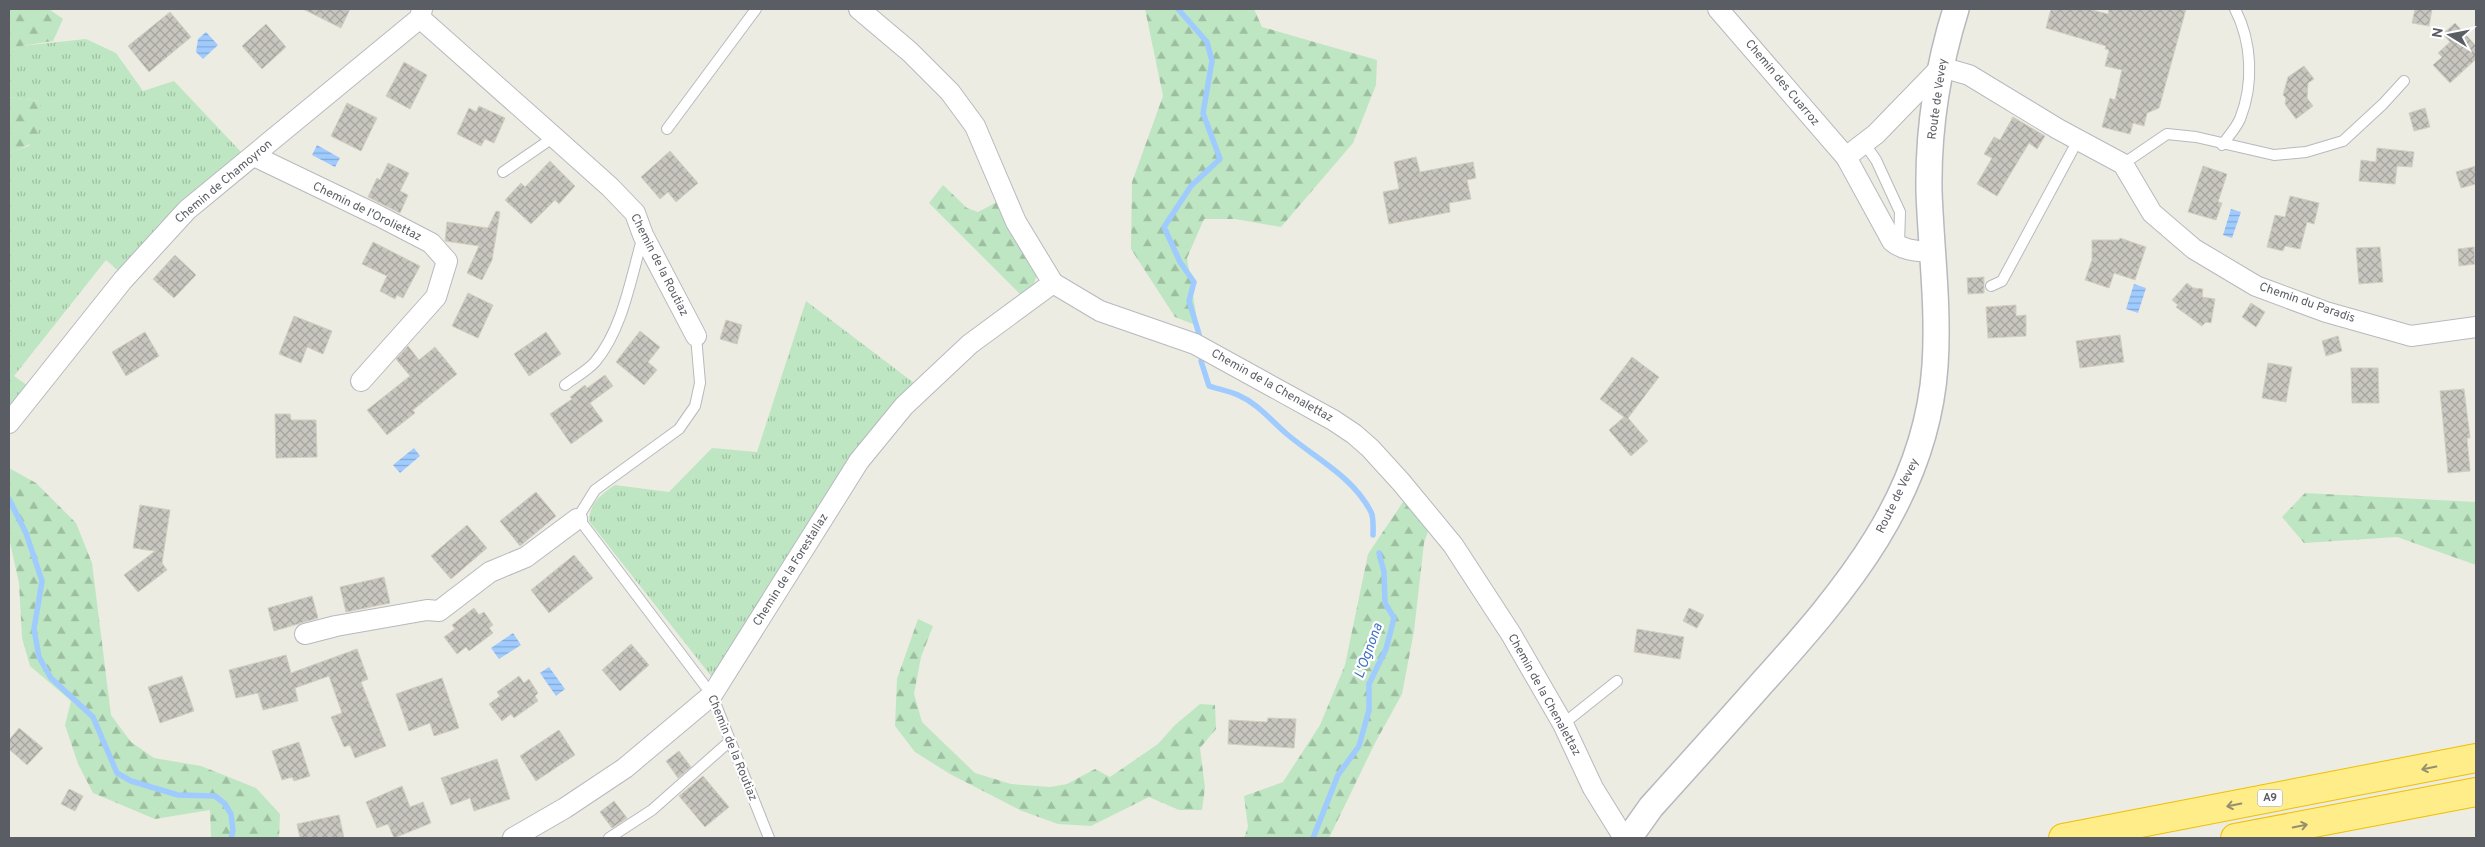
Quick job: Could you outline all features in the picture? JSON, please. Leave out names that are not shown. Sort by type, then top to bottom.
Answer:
[{"type":"highway","name":"A9","points":[[2063,838],[2476,758]]},
{"type":"highway","points":[[2235,838],[2476,792]]},
{"type":"street","name":"Chemin de la Chenalettaz","points":[[859,9],[910,52],[950,92],[974,126],[1016,222],[1053,283],[1100,311],[1195,344],[1257,377],[1354,434],[1401,482],[1453,545],[1511,634],[1563,724],[1593,788],[1624,838]]},
{"type":"street","name":"Chemin des Cuarroz","points":[[1718,9],[1846,157],[1892,241],[1899,247]]},
{"type":"street","name":"Route de Vevey","points":[[1629,838],[1651,807],[1812,628],[1860,567],[1889,519],[1917,458],[1928,414],[1935,368],[1937,320],[1929,188],[1930,151],[1941,67],[1956,9]]},
{"type":"street","name":"Chemin de la Routiaz","points":[[421,13],[610,187],[634,213],[643,235],[696,336]]},
{"type":"street","name":"Chemin de Chamoyron","points":[[9,423],[123,280],[187,210],[254,156],[421,13]]},
{"type":"street","points":[[1846,157],[1864,143],[1941,67],[1969,75],[2078,140],[2123,164]]},
{"type":"street","name":"Chemin de l'Oroliettaz","points":[[254,156],[431,243],[448,261],[436,297],[361,381]]},
{"type":"street","name":"Chemin du Paradis","points":[[2123,164],[2152,213],[2194,249],[2256,286],[2326,312],[2411,336],[2476,328]]},
{"type":"street","points":[[1899,247],[1933,252]]},
{"type":"street","name":"Chemin de la Forestallaz","points":[[513,838],[566,808],[625,768],[712,695],[859,462],[904,406],[970,344],[1053,283]]},
{"type":"street","name":"Chemin de la Routiaz","points":[[305,634],[336,626],[427,610],[438,611],[490,572],[526,557],[577,519]]},
{"type":"lane","points":[[667,129],[756,9]]},
{"type":"lane","points":[[2222,145],[2239,120],[2247,93],[2249,63],[2245,28],[2236,9]]},
{"type":"lane","points":[[2123,164],[2167,134],[2196,137],[2222,145],[2274,155],[2306,152],[2343,142],[2384,104],[2404,81]]},
{"type":"lane","points":[[503,172],[554,137]]},
{"type":"lane","points":[[1991,286],[2002,281],[2078,140]]},
{"type":"lane","points":[[1864,143],[1876,160],[1900,212],[1899,247]]},
{"type":"lane","points":[[565,385],[594,363],[606,346],[618,320],[643,235]]},
{"type":"lane","name":"Chemin de la Routiaz","points":[[696,336],[700,383],[695,406],[679,429],[595,490],[577,519],[634,590],[712,695],[769,838]]},
{"type":"lane","points":[[1563,724],[1617,680]]},
{"type":"lane","points":[[609,838],[652,810],[730,741]]},
{"type":"green space","points":[[9,9],[49,9],[63,19],[53,41],[21,46],[9,51]]},
{"type":"green space","points":[[1145,9],[1254,9],[1262,27],[1377,60],[1376,85],[1353,143],[1281,227],[1235,219],[1204,219],[1187,258],[1198,326],[1175,317],[1131,249],[1132,182],[1163,96]]},
{"type":"green space","points":[[86,39],[116,53],[143,91],[174,81],[242,153],[122,274],[106,260],[14,376],[31,388],[9,412],[9,153],[29,146],[40,101],[9,97],[9,51],[21,46]]},
{"type":"green space","points":[[9,97],[40,101],[40,121],[34,140],[28,145],[9,153]]},
{"type":"green space","points":[[943,185],[967,208],[978,212],[997,202],[1038,273],[1032,288],[1022,296],[929,203]]},
{"type":"green space","points":[[806,301],[914,383],[720,672],[711,676],[589,521],[590,514],[597,500],[615,485],[669,492],[712,448],[757,452]]},
{"type":"green space","points":[[9,468],[36,483],[76,523],[92,563],[111,715],[131,742],[154,758],[201,766],[256,788],[280,814],[279,838],[211,838],[210,810],[155,819],[93,793],[78,764],[65,725],[71,701],[30,666],[22,638],[19,583],[9,538]]},
{"type":"green space","points":[[2305,493],[2476,502],[2476,565],[2397,537],[2304,543],[2282,517]]},
{"type":"green space","points":[[1403,502],[1432,520],[1424,543],[1414,631],[1402,694],[1375,743],[1329,838],[1244,838],[1248,827],[1244,796],[1283,782],[1320,725],[1345,665],[1368,554]]},
{"type":"green space","points":[[918,619],[933,626],[921,657],[914,694],[922,722],[975,773],[1011,784],[1050,787],[1067,784],[1095,769],[1110,777],[1158,744],[1175,725],[1200,704],[1215,705],[1216,729],[1200,748],[1205,788],[1202,810],[1179,810],[1149,797],[1091,826],[1058,824],[1022,811],[950,774],[915,752],[895,726],[897,679]]},
{"type":"water","points":[[206,32],[218,45],[203,59],[196,52],[198,39]]},
{"type":"water","points":[[317,145],[340,158],[335,167],[312,155]]},
{"type":"water","points":[[2231,209],[2241,212],[2232,238],[2223,235]]},
{"type":"water","points":[[2134,284],[2146,288],[2138,313],[2126,309]]},
{"type":"water","points":[[414,448],[420,456],[400,473],[393,465]]},
{"type":"water","points":[[513,633],[521,645],[499,659],[491,648]]},
{"type":"water","points":[[549,667],[565,689],[556,696],[540,673]]},
{"type":"building","points":[[303,9],[350,9],[341,28]]},
{"type":"building","points":[[2051,9],[2088,9],[2108,14],[2109,9],[2186,9],[2159,108],[2147,113],[2144,126],[2133,123],[2130,134],[2102,127],[2110,98],[2115,100],[2122,70],[2105,66],[2109,50],[2105,49],[2106,46],[2046,28]]},
{"type":"building","points":[[2415,9],[2432,9],[2429,26],[2412,23]]},
{"type":"building","points":[[170,12],[191,37],[149,72],[128,46]]},
{"type":"building","points":[[2455,23],[2476,46],[2476,59],[2450,83],[2433,65],[2442,57],[2438,53],[2450,42],[2443,34]]},
{"type":"building","points":[[266,24],[286,47],[262,69],[242,46]]},
{"type":"building","points":[[404,62],[427,75],[410,109],[386,96]]},
{"type":"building","points":[[2304,66],[2314,79],[2308,83],[2307,98],[2313,106],[2296,119],[2285,104],[2286,98],[2283,95],[2288,77]]},
{"type":"building","points":[[347,103],[377,118],[361,151],[331,136]]},
{"type":"building","points":[[479,106],[505,118],[494,143],[485,139],[481,146],[457,134],[469,108],[476,112]]},
{"type":"building","points":[[2425,108],[2430,127],[2414,131],[2409,113]]},
{"type":"building","points":[[2013,117],[2045,136],[2037,149],[2029,143],[1997,196],[1977,184],[1992,158],[1984,154],[1994,137],[2000,140]]},
{"type":"building","points":[[2377,148],[2414,152],[2412,167],[2397,166],[2395,184],[2359,181],[2361,160],[2376,162]]},
{"type":"building","points":[[670,151],[698,183],[676,202],[668,192],[660,199],[641,177]]},
{"type":"building","points":[[1416,157],[1420,172],[1473,162],[1476,178],[1467,180],[1471,199],[1449,203],[1450,212],[1389,224],[1383,192],[1399,189],[1394,162]]},
{"type":"building","points":[[550,161],[575,186],[559,204],[555,200],[531,224],[505,200],[521,183],[525,187]]},
{"type":"building","points":[[388,163],[409,173],[400,191],[408,195],[400,213],[368,197],[377,178],[380,180]]},
{"type":"building","points":[[2203,166],[2227,174],[2218,202],[2222,203],[2216,220],[2188,212]]},
{"type":"building","points":[[2476,166],[2476,184],[2461,188],[2456,172]]},
{"type":"building","points":[[2290,196],[2319,203],[2314,224],[2307,222],[2300,249],[2285,246],[2283,251],[2267,247],[2275,215],[2285,217]]},
{"type":"building","points":[[496,211],[500,212],[492,260],[482,280],[467,273],[479,246],[445,241],[447,222],[488,228]]},
{"type":"building","points":[[2120,238],[2146,247],[2135,280],[2114,273],[2109,288],[2085,280],[2092,260],[2092,240],[2119,240]]},
{"type":"building","points":[[373,242],[420,266],[403,298],[397,295],[395,299],[380,291],[387,276],[362,264]]},
{"type":"building","points":[[2380,247],[2383,282],[2359,284],[2356,248]]},
{"type":"building","points":[[2474,247],[2475,264],[2459,266],[2458,249]]},
{"type":"building","points":[[175,255],[196,275],[174,298],[153,279]]},
{"type":"building","points":[[1984,277],[1984,293],[1968,294],[1967,278]]},
{"type":"building","points":[[2187,283],[2193,288],[2203,289],[2202,297],[2215,299],[2211,323],[2206,322],[2202,326],[2176,307],[2178,305],[2172,300]]},
{"type":"building","points":[[468,293],[493,305],[478,338],[452,326]]},
{"type":"building","points":[[2251,303],[2265,312],[2256,327],[2242,317]]},
{"type":"building","points":[[2016,305],[2016,316],[2026,315],[2026,336],[1988,338],[1986,307]]},
{"type":"building","points":[[294,316],[332,331],[323,354],[307,347],[301,363],[279,354]]},
{"type":"building","points":[[726,320],[742,325],[737,344],[720,339]]},
{"type":"building","points":[[640,331],[660,347],[648,362],[657,370],[644,385],[616,362]]},
{"type":"building","points":[[145,332],[159,356],[126,376],[112,352]]},
{"type":"building","points":[[546,332],[561,354],[529,376],[514,354]]},
{"type":"building","points":[[2120,335],[2124,362],[2080,368],[2076,341]]},
{"type":"building","points":[[2338,336],[2342,351],[2326,356],[2322,341]]},
{"type":"building","points":[[408,346],[419,360],[435,347],[457,374],[413,410],[415,413],[387,435],[367,410],[410,376],[396,359]]},
{"type":"building","points":[[1632,357],[1659,377],[1628,418],[1648,441],[1631,456],[1609,430],[1624,417],[1600,399]]},
{"type":"building","points":[[2268,363],[2292,367],[2286,402],[2262,398]]},
{"type":"building","points":[[2351,368],[2378,368],[2379,403],[2352,403]]},
{"type":"building","points":[[605,375],[613,386],[590,403],[603,421],[571,444],[550,414],[572,399],[570,397],[585,385],[587,388]]},
{"type":"building","points":[[2464,389],[2470,438],[2467,438],[2470,471],[2448,473],[2440,391]]},
{"type":"building","points":[[275,414],[290,414],[291,420],[316,420],[317,457],[276,458]]},
{"type":"building","points":[[536,492],[556,516],[520,546],[500,521]]},
{"type":"building","points":[[140,505],[170,510],[162,563],[167,570],[138,592],[124,575],[155,551],[133,548]]},
{"type":"building","points":[[467,525],[487,548],[451,579],[431,556]]},
{"type":"building","points":[[574,555],[593,578],[549,613],[531,590]]},
{"type":"building","points":[[384,577],[390,603],[346,612],[340,587]]},
{"type":"building","points":[[312,596],[318,618],[274,631],[268,608]]},
{"type":"building","points":[[474,608],[479,615],[484,612],[493,625],[489,628],[493,633],[469,651],[466,647],[457,654],[444,637],[455,629],[452,625]]},
{"type":"building","points":[[1689,608],[1704,615],[1697,628],[1683,621]]},
{"type":"building","points":[[1637,629],[1684,637],[1680,659],[1634,652]]},
{"type":"building","points":[[631,644],[649,665],[620,691],[602,670]]},
{"type":"building","points":[[357,649],[368,679],[361,682],[386,746],[355,758],[350,745],[344,747],[331,717],[342,713],[329,676],[295,688],[298,701],[263,710],[258,693],[236,698],[229,670],[286,655],[291,673]]},
{"type":"building","points":[[182,676],[194,711],[160,723],[148,687]]},
{"type":"building","points":[[519,676],[524,683],[529,679],[538,693],[535,696],[538,701],[514,718],[511,714],[502,721],[489,704],[500,696],[497,692]]},
{"type":"building","points":[[442,678],[459,728],[434,736],[430,723],[409,731],[396,694]]},
{"type":"building","points":[[1268,718],[1296,719],[1294,748],[1228,744],[1229,720],[1267,722]]},
{"type":"building","points":[[19,728],[43,748],[27,765],[9,749],[9,740]]},
{"type":"building","points":[[559,730],[575,755],[536,781],[520,756]]},
{"type":"building","points":[[299,742],[310,776],[294,781],[292,777],[282,780],[272,751]]},
{"type":"building","points":[[679,751],[691,767],[678,778],[666,761]]},
{"type":"building","points":[[497,759],[510,799],[474,811],[470,798],[451,805],[441,778]]},
{"type":"building","points":[[703,776],[729,807],[705,827],[679,796]]},
{"type":"building","points":[[402,786],[410,807],[423,802],[431,823],[394,838],[388,824],[377,828],[366,802]]},
{"type":"building","points":[[69,789],[83,796],[75,811],[61,804]]},
{"type":"building","points":[[614,801],[627,818],[612,828],[600,812]]},
{"type":"building","points":[[339,815],[344,838],[300,838],[297,824]]},
{"type":"waterway","name":"L'Ognona","points":[[1178,9],[1207,42],[1212,61],[1203,113],[1220,159],[1191,186],[1164,227],[1180,262],[1194,282],[1189,301],[1199,334]]},
{"type":"waterway","name":"L'Ognona","points":[[1201,361],[1209,386],[1235,394],[1252,403],[1355,489],[1371,512],[1373,535]]},
{"type":"waterway","points":[[9,499],[26,533],[42,581],[34,629],[39,657],[51,678],[93,717],[117,773],[131,781],[178,795],[215,796],[224,803],[231,814],[233,831],[231,838]]},
{"type":"waterway","name":"L'Ognona","points":[[1313,838],[1338,775],[1359,746],[1369,710],[1369,684],[1386,649],[1394,618],[1385,603],[1384,572],[1379,553]]}]
